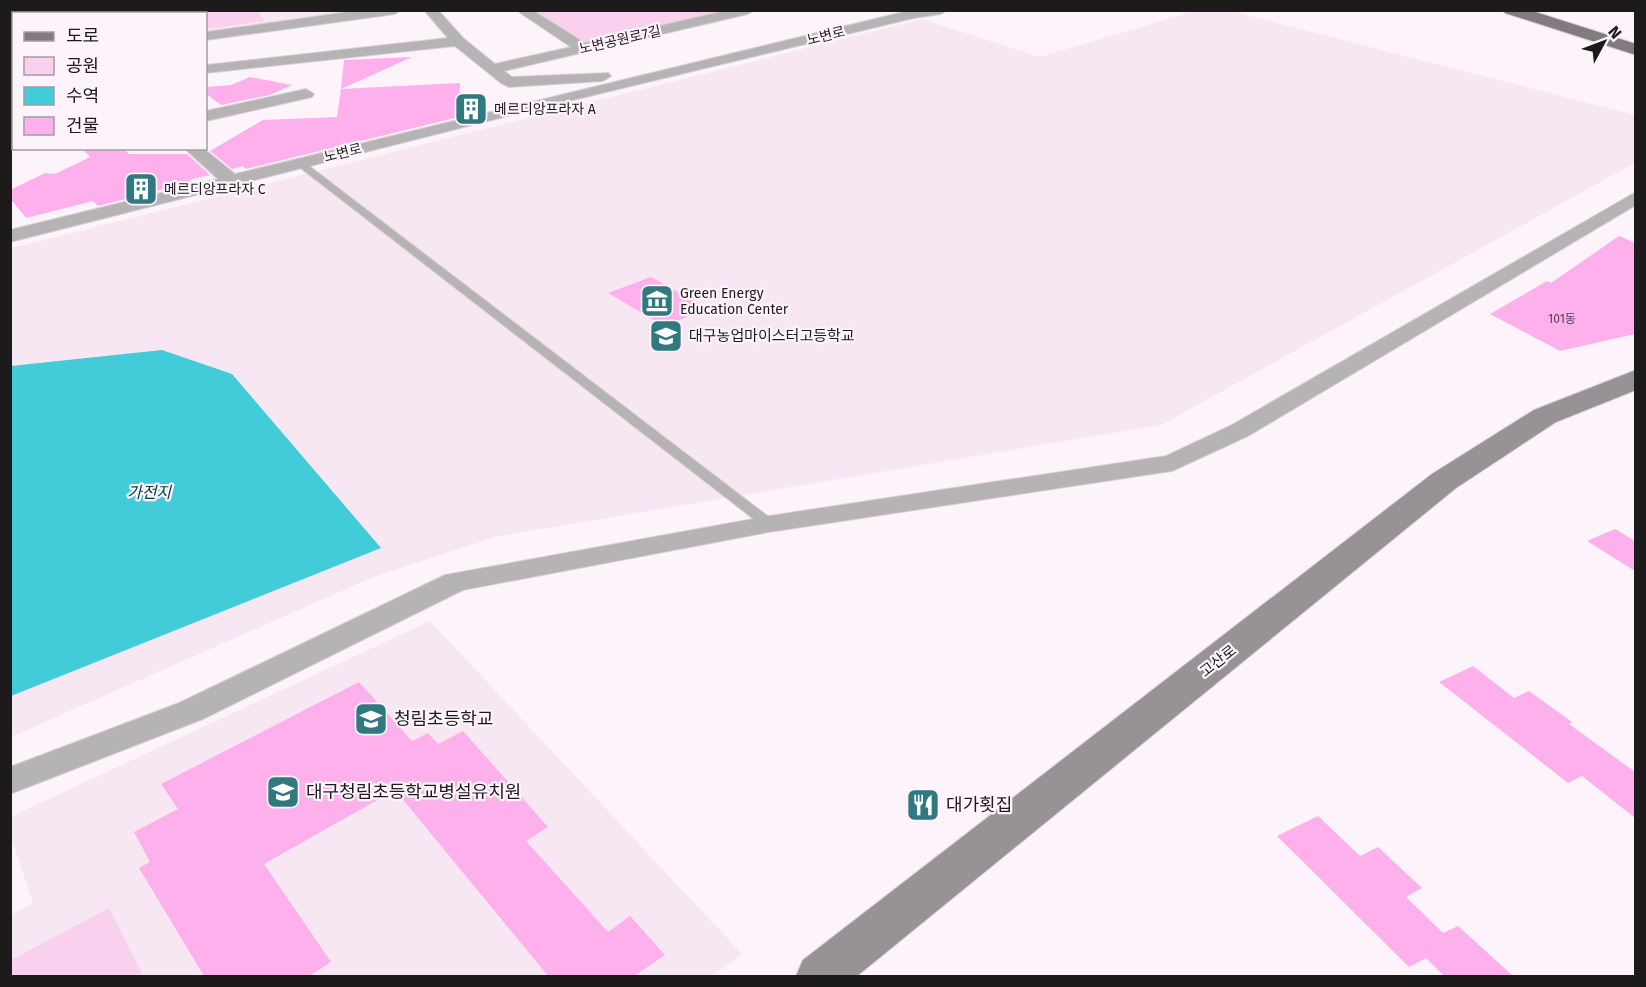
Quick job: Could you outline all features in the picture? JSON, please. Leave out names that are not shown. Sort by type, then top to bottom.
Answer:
[{"type":"main road","points":[[1511,10],[1635,50]]},
{"type":"main road","points":[[1560,10],[1635,34]]},
{"type":"main road","name":"고산로","points":[[837,971],[1444,482],[1545,416],[1635,379]]},
{"type":"street","points":[[207,36],[395,10]]},
{"type":"street","points":[[430,10],[458,41],[538,104]]},
{"type":"street","points":[[522,10],[583,48]]},
{"type":"street","name":"노변공원로7길","points":[[492,69],[748,10]]},
{"type":"street","name":"노변로","points":[[10,236],[538,104],[676,73],[914,14],[941,10]]},
{"type":"street","points":[[207,69],[458,41]]},
{"type":"street","name":"노변로","points":[[509,82],[676,73]]},
{"type":"street","points":[[207,116],[306,94]]},
{"type":"street","points":[[194,150],[232,181]]},
{"type":"street","points":[[10,781],[190,711],[455,582],[769,524],[1172,463],[1239,431],[1635,197]]},
{"type":"lane","points":[[301,164],[769,524]]},
{"type":"shaded area","points":[[369,11],[207,33],[207,12],[134,12]]},
{"type":"shaded area","name":"대구농업마이스터고등학교","points":[[1195,11],[1230,11],[1635,115],[1635,163],[1161,425],[498,536],[371,578],[11,737],[11,248],[922,19],[1040,57]]},
{"type":"shaded area","name":"청림초등학교","points":[[430,621],[742,954],[712,976],[11,976],[11,915],[33,903],[11,837],[10,817]]},
{"type":"green space","points":[[258,11],[265,21],[207,29],[207,12],[151,12]]},
{"type":"green space","points":[[532,11],[730,11],[587,43]]},
{"type":"green space","points":[[109,908],[143,976],[11,976],[11,960]]},
{"type":"water","name":"가전지","points":[[162,350],[232,374],[381,548],[11,696],[11,366]]},
{"type":"building","points":[[410,58],[341,89],[344,60]]},
{"type":"building","points":[[250,77],[292,85],[270,95],[221,105],[207,95],[207,87],[231,85]]},
{"type":"building","points":[[460,83],[459,117],[246,169],[243,166],[232,169],[210,151],[263,120],[337,117],[341,89]]},
{"type":"building","points":[[84,150],[125,150],[129,154],[187,154],[210,175],[189,180],[192,182],[98,206],[93,201],[26,218],[10,198],[10,190],[45,173],[55,174],[90,157]]},
{"type":"building","points":[[1619,236],[1635,243],[1635,334],[1560,351],[1490,314],[1547,281],[1551,283]]},
{"type":"building","name":"Green Energy Education Center","points":[[651,277],[707,309],[664,326],[608,293]]},
{"type":"building","points":[[1615,529],[1635,541],[1635,571],[1587,541]]},
{"type":"building","points":[[1473,666],[1514,698],[1529,691],[1572,722],[1569,724],[1635,772],[1635,818],[1582,776],[1568,783],[1439,682]]},
{"type":"building","points":[[359,682],[412,741],[428,733],[438,744],[463,731],[548,827],[526,841],[608,932],[630,916],[665,955],[634,976],[548,976],[395,790],[264,864],[331,962],[309,976],[204,976],[139,868],[150,862],[134,832],[178,809],[161,784]]},
{"type":"building","points":[[1318,816],[1360,856],[1378,847],[1422,888],[1406,897],[1443,933],[1458,926],[1513,976],[1444,976],[1426,958],[1409,967],[1277,836]]},
{"type":"place","name":"메르디앙프라자 A","points":[[471,109]]},
{"type":"place","name":"메르디앙프라자 C","points":[[141,189]]},
{"type":"place","name":"Green Energy Education Center","points":[[657,301]]},
{"type":"place","name":"대구농업마이스터고등학교","points":[[666,336]]},
{"type":"place","name":"청림초등학교","points":[[371,719]]},
{"type":"place","name":"대구청림초등학교병설유치원","points":[[283,792]]},
{"type":"place","name":"대가횟집","points":[[923,805]]}]
